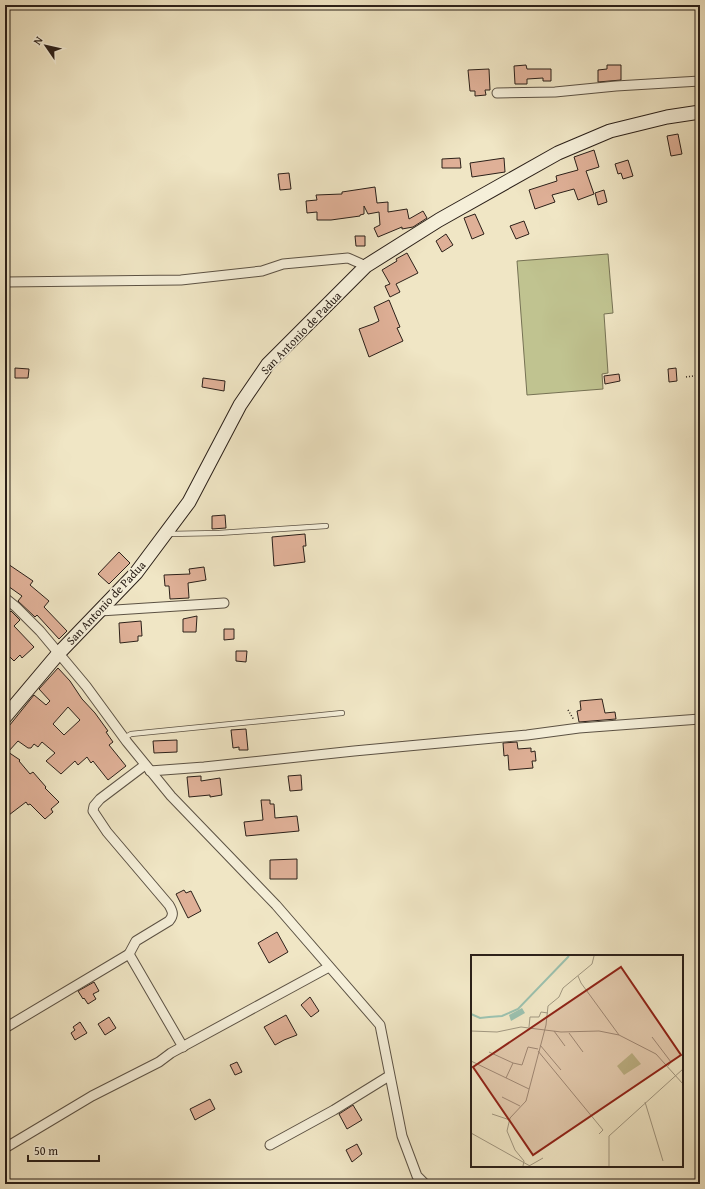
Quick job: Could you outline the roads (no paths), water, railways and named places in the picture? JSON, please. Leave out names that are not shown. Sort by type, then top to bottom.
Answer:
[{"type":"street","points":[[497,92],[555,92],[616,86],[700,81]]},
{"type":"street","name":"San Antonio de Padua","points":[[5,717],[58,654],[136,573],[188,502],[240,405],[268,364],[366,266],[446,216],[558,153],[610,131],[667,117],[700,112]]},
{"type":"street","points":[[5,282],[182,280],[262,271],[283,264],[348,258],[366,266]]},
{"type":"street","points":[[5,598],[40,631],[86,686],[124,738],[171,796],[276,905],[380,1025],[402,1136],[417,1176],[424,1184]]},
{"type":"street","points":[[100,611],[224,603]]},
{"type":"street","points":[[5,1028],[129,954],[136,940],[170,921],[172,918],[173,913],[169,905],[107,832],[93,811],[94,806],[100,799],[148,768],[204,767],[354,750],[527,735],[579,728],[700,719]]},
{"type":"street","points":[[129,954],[183,1047]]},
{"type":"street","points":[[5,1148],[92,1096],[159,1062],[171,1053],[329,967]]},
{"type":"street","points":[[270,1145],[334,1110],[389,1076]]},
{"type":"lane","points":[[164,534],[219,533],[326,526]]},
{"type":"lane","points":[[124,738],[131,734],[342,713]]}]
